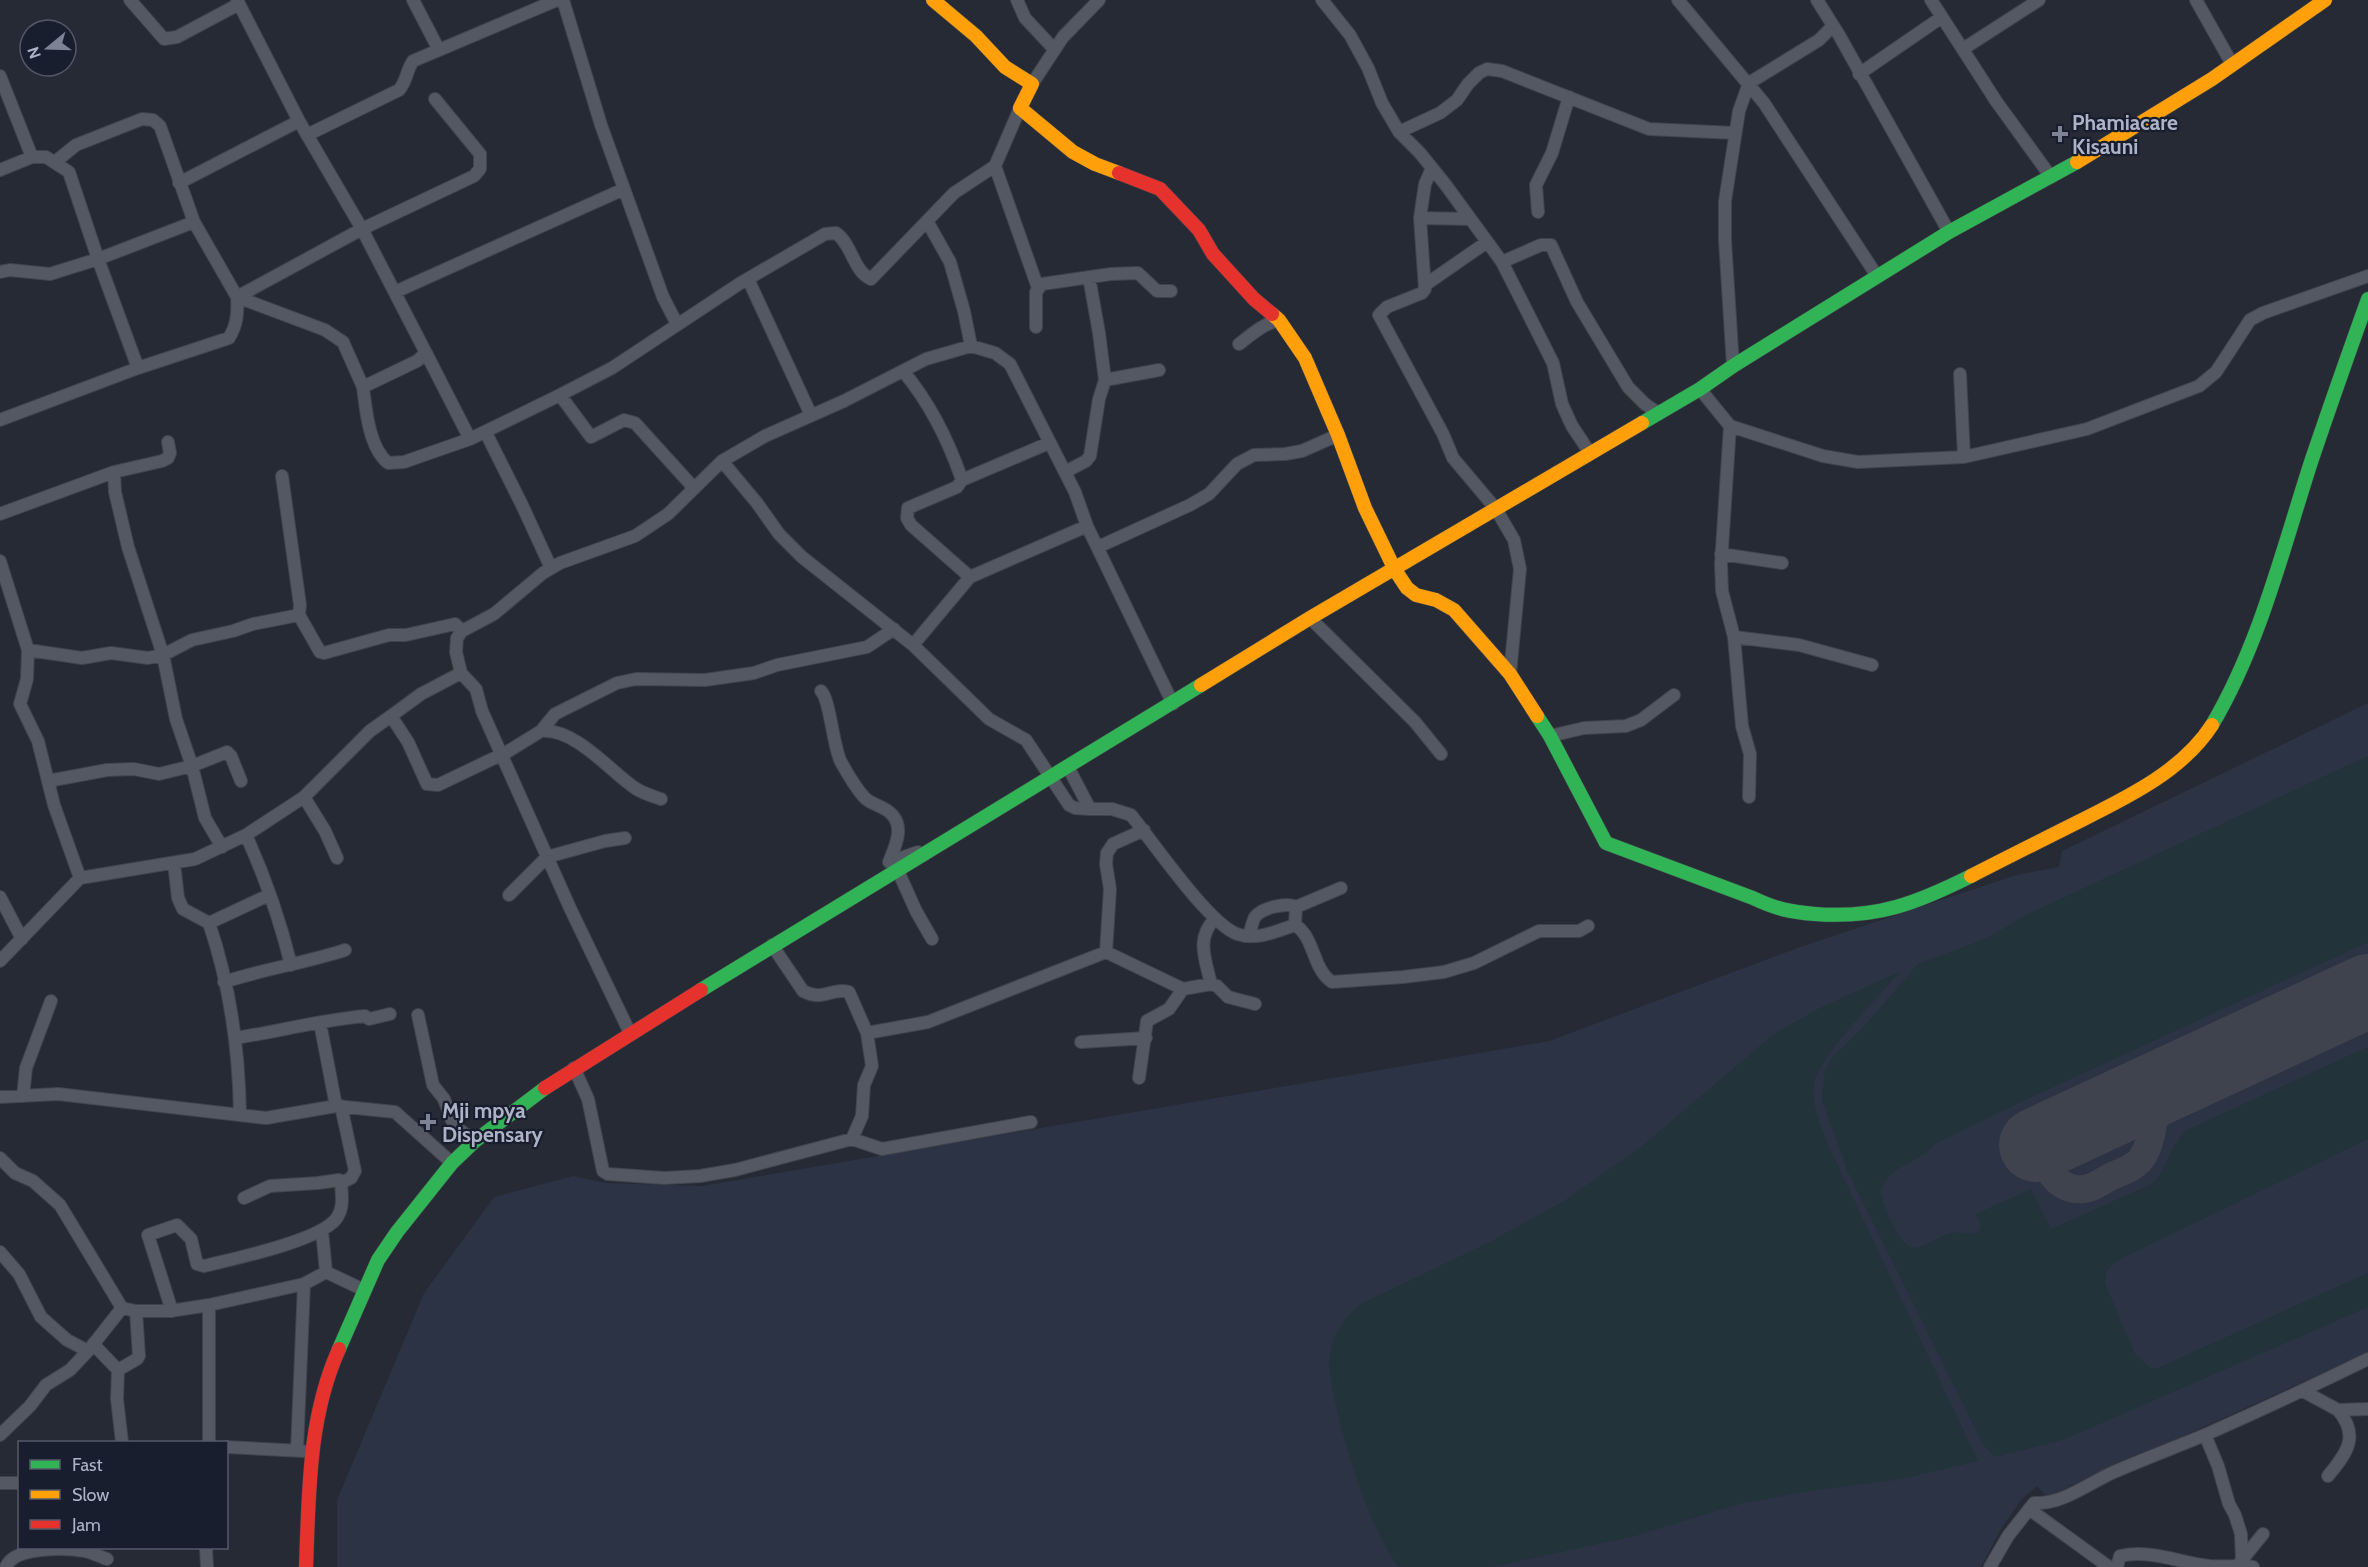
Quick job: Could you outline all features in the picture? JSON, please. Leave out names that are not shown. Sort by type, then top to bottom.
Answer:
[{"type":"main road","points":[[933,0],[976,36],[1005,67],[1032,84],[1020,108],[1073,152],[1095,165],[1160,189],[1199,230],[1213,254],[1246,291],[1279,320],[1305,358],[1338,435],[1365,508],[1395,570],[1407,588],[1416,595],[1436,600],[1454,610],[1510,674],[1550,736],[1606,843],[1784,910],[1844,916],[1880,912],[1930,896],[2118,802],[2159,777],[2186,754],[2210,728],[2232,691],[2286,548],[2312,460],[2368,299]]},
{"type":"main road","points":[[306,1567],[311,1452],[320,1406],[335,1358],[378,1260],[397,1232],[452,1163],[475,1141],[537,1093],[574,1068],[772,945],[1173,704],[1310,618],[1700,389],[1733,366],[1949,232],[2051,177],[2212,79],[2325,0]]},
{"type":"street","points":[[129,0],[165,39],[177,37],[238,2],[299,121],[362,229],[470,439]]},
{"type":"street","points":[[413,0],[439,50]]},
{"type":"street","points":[[307,135],[399,90],[405,82],[407,69],[413,61],[557,0]]},
{"type":"street","points":[[563,0],[601,125],[663,297],[676,324]]},
{"type":"street","points":[[1017,0],[1025,18],[1054,49]]},
{"type":"street","points":[[1032,84],[1054,49],[1099,0]]},
{"type":"street","points":[[1322,0],[1350,35],[1368,68],[1382,103],[1399,132],[1432,168],[1502,262],[1553,363],[1562,404],[1572,426],[1590,453]]},
{"type":"street","points":[[1678,0],[1719,51],[1749,82],[1876,276]]},
{"type":"street","points":[[1817,0],[1949,232]]},
{"type":"street","points":[[1931,0],[1996,101],[2051,177]]},
{"type":"street","points":[[1963,49],[2039,0]]},
{"type":"street","points":[[2196,0],[2232,64]]},
{"type":"street","points":[[1859,74],[1942,17]]},
{"type":"street","points":[[1733,366],[1725,240],[1725,201],[1738,111],[1749,82],[1819,40],[1833,26]]},
{"type":"street","points":[[1399,132],[1440,113],[1457,100],[1479,73],[1487,69],[1502,71],[1649,129],[1734,133]]},
{"type":"street","points":[[0,76],[32,157]]},
{"type":"street","points":[[1538,212],[1536,185],[1552,153],[1569,97]]},
{"type":"street","points":[[237,297],[362,229],[474,176],[480,169],[480,154],[435,99]]},
{"type":"street","points":[[237,297],[325,330],[343,342],[363,387],[374,440],[380,456],[388,463],[404,462],[486,433],[612,368],[676,324],[825,234],[836,233],[844,239],[864,276],[871,279],[954,193],[995,166],[1020,108]]},
{"type":"street","points":[[1,418],[138,368],[229,338],[236,327],[237,297],[194,222],[160,126],[153,120],[142,118],[76,145],[55,162]]},
{"type":"street","points":[[179,183],[299,121]]},
{"type":"street","points":[[0,170],[32,157],[46,157],[69,172],[138,368]]},
{"type":"street","points":[[995,166],[1038,288]]},
{"type":"street","points":[[1432,168],[1425,184],[1420,218],[1425,285],[1422,293],[1387,307],[1380,315],[1443,434],[1453,458],[1496,509],[1514,540],[1520,569],[1510,674]]},
{"type":"street","points":[[395,292],[624,189]]},
{"type":"street","points":[[1420,218],[1470,219]]},
{"type":"street","points":[[927,221],[950,262],[971,346]]},
{"type":"street","points":[[0,272],[10,270],[50,274],[98,259],[194,222]]},
{"type":"street","points":[[1425,285],[1487,242]]},
{"type":"street","points":[[1502,262],[1541,245],[1551,245],[1577,302],[1628,387],[1658,413]]},
{"type":"street","points":[[1036,327],[1036,292],[1042,284],[1138,273],[1157,291],[1171,291]]},
{"type":"street","points":[[1700,389],[1730,426],[1823,456],[1858,462],[1964,457],[2087,429],[2199,386],[2216,372],[2250,320],[2368,276]]},
{"type":"street","points":[[1065,472],[1086,461],[1090,456],[1099,399],[1105,380],[1100,333],[1089,277]]},
{"type":"street","points":[[748,279],[811,415]]},
{"type":"street","points":[[1239,344],[1254,332],[1279,320]]},
{"type":"street","points":[[630,1033],[547,857],[482,711],[476,689],[461,672],[456,652],[457,638],[462,631],[494,614],[551,568],[635,536],[668,514],[722,461],[765,436],[844,401],[926,359],[971,346],[995,353],[1010,364],[1065,472],[1087,526],[1173,704]]},
{"type":"street","points":[[363,387],[417,360],[426,353]]},
{"type":"street","points":[[1105,380],[1159,370]]},
{"type":"street","points":[[903,371],[922,397],[962,480]]},
{"type":"street","points":[[1960,374],[1964,457]]},
{"type":"street","points":[[560,395],[591,437],[624,420],[635,423],[694,488]]},
{"type":"street","points":[[1730,426],[1722,591],[1734,637],[1742,726],[1750,754],[1749,797]]},
{"type":"street","points":[[486,433],[551,568]]},
{"type":"street","points":[[1098,547],[1209,494],[1237,464],[1254,455],[1302,451],[1338,435]]},
{"type":"street","points":[[0,514],[114,472],[168,458],[170,453],[168,442]]},
{"type":"street","points":[[970,577],[910,525],[907,518],[908,508],[957,487],[962,480],[1049,443]]},
{"type":"street","points":[[722,461],[779,534],[802,557],[913,645],[989,719],[1026,740],[1070,805],[1075,808],[1113,808],[1131,815],[1215,919],[1236,934],[1258,936],[1295,925]]},
{"type":"street","points":[[114,472],[115,492],[128,547],[163,655],[176,719],[192,765],[205,818],[222,847]]},
{"type":"street","points":[[282,476],[300,605],[299,615],[320,652],[324,653],[389,634],[406,634],[443,628],[451,624],[455,624],[462,631]]},
{"type":"street","points":[[913,645],[970,577],[1087,526]]},
{"type":"street","points":[[1722,554],[1782,563]]},
{"type":"street","points":[[0,561],[28,650],[27,679],[20,704],[38,741],[48,781],[80,878]]},
{"type":"street","points":[[28,650],[82,658],[111,653],[142,658],[163,655],[192,639],[299,615]]},
{"type":"street","points":[[1310,618],[1415,722],[1441,754]]},
{"type":"street","points":[[391,716],[408,742],[427,784],[438,785],[501,754],[541,731],[555,714],[617,683],[636,679],[705,680],[754,673],[777,665],[867,647],[894,629]]},
{"type":"street","points":[[1734,637],[1799,645],[1872,665]]},
{"type":"street","points":[[0,961],[80,878],[195,859],[246,835],[304,797],[369,731],[421,694],[461,672]]},
{"type":"street","points":[[821,691],[826,700],[828,716],[836,740],[835,749],[841,762],[865,799],[889,811],[896,823],[899,835],[889,862],[918,852],[924,855]]},
{"type":"street","points":[[1550,736],[1584,728],[1626,726],[1641,720],[1674,695]]},
{"type":"street","points":[[541,731],[549,731],[587,748],[637,790],[661,799]]},
{"type":"street","points":[[48,781],[107,770],[134,769],[159,774],[227,752],[231,756],[241,781]]},
{"type":"street","points":[[1068,767],[1090,809]]},
{"type":"street","points":[[304,797],[325,831],[337,858]]},
{"type":"street","points":[[1106,952],[1110,889],[1106,864],[1107,853],[1113,844],[1144,830]]},
{"type":"street","points":[[246,835],[282,928],[291,965]]},
{"type":"street","points":[[509,896],[518,884],[547,857],[625,838]]},
{"type":"street","points":[[174,863],[178,898],[183,909],[209,923],[217,946],[236,1038],[240,1114]]},
{"type":"street","points":[[898,871],[932,939]]},
{"type":"street","points":[[1250,936],[1254,919],[1258,914],[1285,903],[1296,907],[1341,888]]},
{"type":"street","points":[[209,923],[269,895]]},
{"type":"street","points":[[0,897],[22,939]]},
{"type":"street","points":[[1296,907],[1295,925],[1307,938],[1314,959],[1326,978],[1332,982],[1343,983],[1444,972],[1474,963],[1539,931],[1579,931],[1588,926]]},
{"type":"street","points":[[1211,984],[1203,936],[1206,927],[1215,919]]},
{"type":"street","points":[[772,945],[803,991],[811,996],[824,996],[842,990],[849,992],[867,1033],[872,1066],[864,1085],[862,1116],[852,1139]]},
{"type":"street","points":[[225,982],[258,971],[291,965],[345,950]]},
{"type":"street","points":[[867,1033],[928,1022],[1106,952],[1183,989],[1211,984],[1217,986],[1228,998],[1255,1004]]},
{"type":"street","points":[[1139,1078],[1147,1021],[1169,1009],[1183,989]]},
{"type":"street","points":[[23,1096],[26,1068],[51,1001]]},
{"type":"street","points":[[236,1038],[338,1019],[365,1016],[369,1019],[390,1014]]},
{"type":"street","points":[[418,1015],[433,1086],[444,1100],[454,1126],[475,1141]]},
{"type":"street","points":[[320,1023],[355,1171],[351,1178],[341,1183]]},
{"type":"street","points":[[1081,1042],[1146,1038]]},
{"type":"street","points":[[574,1068],[588,1099],[603,1171],[608,1174],[664,1178],[699,1176],[735,1170],[852,1139],[882,1149],[1031,1122]]},
{"type":"street","points":[[0,1097],[58,1094],[266,1118],[339,1106],[395,1112],[452,1163]]},
{"type":"street","points":[[0,1158],[15,1173],[33,1181],[60,1205],[122,1308],[136,1311],[172,1311],[208,1305],[304,1284],[326,1272]]},
{"type":"street","points":[[244,1198],[270,1186],[339,1180],[341,1183]]},
{"type":"street","points":[[172,1311],[148,1235],[177,1225],[191,1239],[197,1263],[204,1266],[253,1255],[322,1231],[336,1220],[341,1210],[341,1183]]},
{"type":"street","points":[[322,1231],[326,1272]]},
{"type":"street","points":[[0,1252],[19,1274],[41,1317],[67,1340],[91,1347],[118,1370],[120,1378],[117,1399],[122,1441]]},
{"type":"street","points":[[326,1272],[364,1290]]},
{"type":"street","points":[[297,1450],[304,1284]]},
{"type":"street","points":[[208,1305],[209,1441]]},
{"type":"street","points":[[0,1435],[30,1406],[46,1385],[70,1370],[122,1308]]},
{"type":"street","points":[[118,1370],[139,1356],[136,1311]]},
{"type":"street","points":[[1990,1567],[2008,1536],[2034,1503],[2047,1503],[2059,1499],[2113,1472],[2205,1435],[2303,1391],[2368,1359]]},
{"type":"street","points":[[2303,1391],[2338,1410],[2347,1420],[2351,1436],[2348,1448],[2328,1476]]},
{"type":"street","points":[[2338,1410],[2368,1409]]},
{"type":"street","points":[[2205,1435],[2241,1534],[2239,1563]]},
{"type":"street","points":[[228,1447],[311,1452]]},
{"type":"street","points":[[0,1483],[18,1483]]},
{"type":"street","points":[[2029,1509],[2109,1567]]},
{"type":"street","points":[[2239,1563],[2263,1534]]},
{"type":"street","points":[[206,1549],[207,1567]]},
{"type":"street","points":[[6,1567],[16,1555],[34,1551],[85,1551],[108,1558]]},
{"type":"street","points":[[2117,1567],[2120,1556],[2128,1554],[2154,1555],[2210,1567],[2239,1563],[2253,1567]]},
{"type":"shaded area","points":[[2368,703],[2368,1353],[2047,1497],[2037,1486],[2021,1500],[2001,1529],[1981,1567],[337,1567],[337,1500],[424,1293],[494,1197],[573,1176],[606,1183],[702,1186],[1549,1041],[1800,947],[2016,875],[2059,867],[2062,851]]},
{"type":"shaded area","points":[[2368,756],[2368,942],[1934,1144],[1922,1155],[1900,1167],[1886,1180],[1880,1190],[1887,1213],[1897,1233],[1908,1246],[1913,1248],[1923,1246],[1947,1234],[1979,1231],[1981,1226],[1976,1214],[2031,1189],[2051,1229],[2152,1184],[2162,1171],[2177,1142],[2187,1130],[2368,1047],[2368,1139],[2122,1258],[2109,1268],[2105,1275],[2105,1284],[2135,1354],[2151,1369],[2158,1368],[2368,1273],[2368,1307],[2065,1439],[2000,1456],[1993,1455],[1983,1444],[1847,1170],[1822,1100],[1825,1072],[1831,1059],[1868,1022],[1918,964],[1988,938],[2026,915]]},
{"type":"shaded area","points":[[1901,971],[1827,1057],[1814,1084],[1814,1102],[1833,1156],[1978,1461],[1901,1479],[1809,1491],[1743,1503],[1634,1536],[1492,1567],[1400,1567],[1389,1553],[1364,1499],[1342,1431],[1335,1399],[1330,1372],[1330,1354],[1337,1333],[1350,1314],[1361,1304],[1490,1242],[1564,1201],[1641,1147],[1774,1034],[1818,1009]]},
{"type":"taxiway","points":[[2103,1114],[2065,1112],[2050,1120],[2044,1130],[2044,1157],[2049,1170],[2057,1180],[2068,1187],[2090,1188],[2141,1160],[2149,1141],[2158,1089]]},
{"type":"runway","points":[[2036,1145],[2368,991]]},
{"type":"traffic: fast","points":[[1642,423],[1949,232],[2077,162]]},
{"type":"traffic: fast","points":[[2212,725],[2229,694],[2257,629],[2312,459],[2368,299]]},
{"type":"traffic: fast","points":[[701,990],[1201,685]]},
{"type":"traffic: fast","points":[[1537,716],[1550,736],[1606,843],[1769,905],[1790,911],[1815,914],[1858,914],[1914,901],[1971,876]]},
{"type":"traffic: fast","points":[[339,1349],[378,1260],[397,1232],[452,1163],[475,1141],[545,1088]]},
{"type":"traffic: slow","points":[[933,0],[976,36],[1005,67],[1032,84],[1020,108],[1073,152],[1119,173]]},
{"type":"traffic: slow","points":[[2077,162],[2212,79],[2325,0]]},
{"type":"traffic: slow","points":[[1272,314],[1279,320],[1305,358],[1338,435],[1365,508],[1395,570],[1407,588],[1416,595],[1436,600],[1454,610],[1510,674],[1537,716]]},
{"type":"traffic: slow","points":[[1201,685],[1310,618],[1642,423]]},
{"type":"traffic: slow","points":[[1971,876],[2146,786],[2183,759],[2212,725]]},
{"type":"traffic: jam","points":[[1119,173],[1160,189],[1199,230],[1213,254],[1254,299],[1272,314]]},
{"type":"traffic: jam","points":[[545,1088],[701,990]]},
{"type":"traffic: jam","points":[[306,1567],[312,1456],[316,1429],[321,1402],[339,1349]]},
{"type":"place","name":"Phamiacare Kisauni","points":[[2060,134]]},
{"type":"place","name":"Mji mpya Dispensary","points":[[428,1122]]}]
